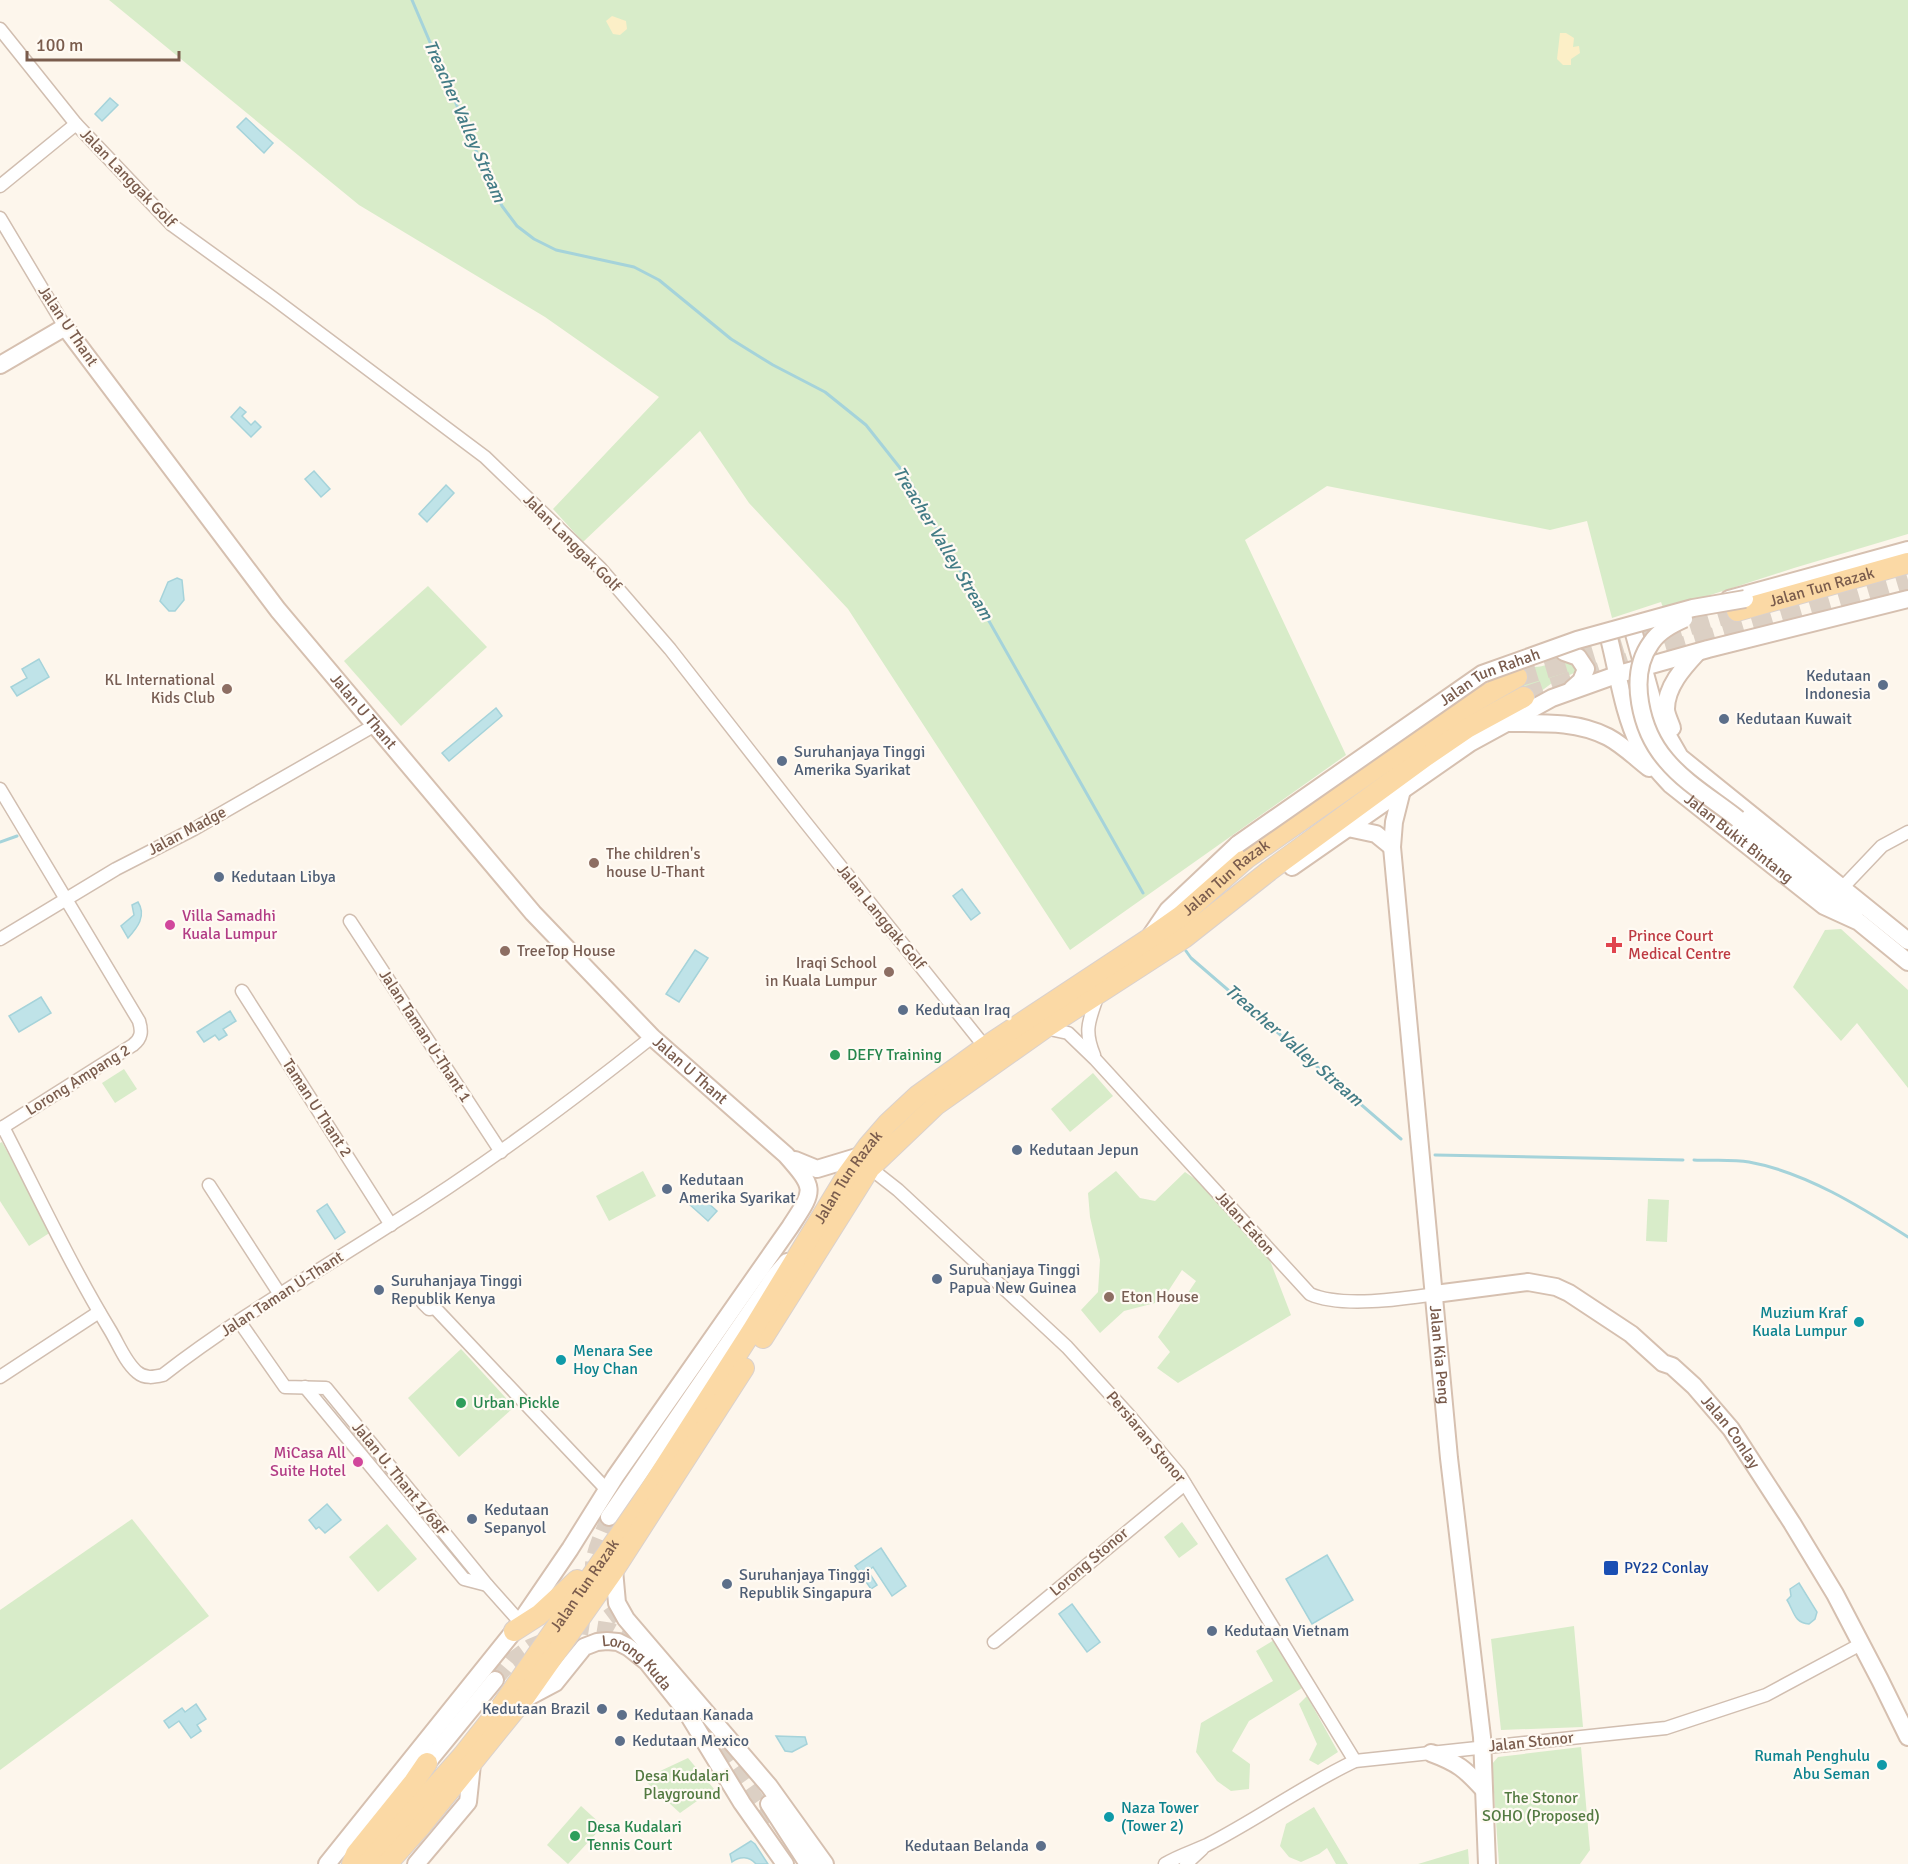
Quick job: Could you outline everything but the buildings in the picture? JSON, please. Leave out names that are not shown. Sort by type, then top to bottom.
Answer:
[{"type":"main road","points":[[0,365],[65,327]]},
{"type":"main road","name":"Jalan U Thant","points":[[65,327],[278,610],[534,913],[652,1038],[786,1155],[803,1174],[810,1188],[808,1199],[790,1227]]},
{"type":"main road","points":[[1243,851],[1257,842],[1270,829],[1495,676],[1782,584],[1908,550]]},
{"type":"main road","name":"Jalan Tun Rahah","points":[[1243,851],[1482,674],[1576,640],[1693,608],[1741,605],[1908,555]]},
{"type":"main road","name":"Jalan Tun Razak","points":[[1741,605],[1908,563]]},
{"type":"main road","points":[[1201,925],[1292,867],[1470,743],[1571,689],[1698,652],[1908,598]]},
{"type":"main road","points":[[1741,605],[1701,612],[1666,627],[1651,642],[1638,676],[1639,693],[1645,717],[1654,741],[1666,760],[1842,903],[1859,922]]},
{"type":"main road","name":"Jalan Bukit Bintang","points":[[1633,630],[1657,717],[1680,757],[1908,941]]},
{"type":"main road","name":"Jalan Bukit Bintang","points":[[1609,638],[1628,712],[1640,746],[1671,785],[1824,906],[1859,922],[1908,962]]},
{"type":"main road","points":[[1564,652],[1578,657],[1586,669],[1581,681],[1571,689]]},
{"type":"main road","points":[[1680,757],[1666,709],[1676,677],[1698,652]]},
{"type":"main road","name":"Jalan Tun Razak","points":[[387,1864],[522,1701],[614,1570],[690,1455],[888,1123],[917,1096],[985,1047],[1181,916],[1243,851],[1458,711],[1516,677]]},
{"type":"main road","name":"Jalan Tun Razak","points":[[367,1864],[463,1755],[501,1707],[615,1541],[752,1331],[811,1235],[865,1162],[936,1105],[1045,1028],[1201,925],[1269,871],[1426,756],[1467,728],[1524,697]]},
{"type":"main road","points":[[1504,723],[1551,722],[1595,731],[1611,739],[1671,785]]},
{"type":"main road","name":"Jalan Kia Peng","points":[[1402,790],[1392,847],[1449,1458],[1482,1737],[1487,1864]]},
{"type":"main road","points":[[1348,828],[1376,834],[1392,847]]},
{"type":"main road","name":"Jalan U Thant","points":[[786,1155],[808,1167],[817,1169],[865,1162]]},
{"type":"main road","name":"Jalan Tun Razak","points":[[330,1861],[517,1627],[607,1490],[790,1227]]},
{"type":"main road","points":[[609,1517],[774,1277],[811,1235]]},
{"type":"main road","name":"Jalan Conlay","points":[[1435,1294],[1528,1282],[1556,1287],[1569,1293],[1631,1334],[1664,1363],[1672,1366],[1704,1396],[1746,1449],[1827,1581],[1908,1737]]},
{"type":"main road","points":[[517,1627],[539,1615],[561,1596],[615,1541]]},
{"type":"main road","name":"Lorong Kuda","points":[[614,1570],[617,1603],[626,1619],[769,1786],[825,1864]]},
{"type":"main road","name":"Lorong Kuda","points":[[522,1701],[555,1683],[584,1647],[607,1641],[618,1642],[628,1647],[647,1662],[686,1711],[754,1820],[793,1860]]},
{"type":"main road","points":[[352,1864],[356,1854],[495,1680]]},
{"type":"main road","points":[[1431,1753],[1464,1768],[1484,1790]]},
{"type":"main road","points":[[330,1861],[350,1847],[405,1782],[427,1763]]},
{"type":"main road","points":[[416,1864],[468,1802],[472,1764]]},
{"type":"main road","points":[[754,1820],[752,1809],[744,1797],[744,1786],[754,1777],[769,1786]]},
{"type":"main road","points":[[769,1804],[808,1864]]},
{"type":"street","name":"Jalan Langgak Golf","points":[[0,29],[76,124],[172,225],[485,457],[586,554],[670,649],[985,1047]]},
{"type":"street","name":"Jalan Langgak Golf","points":[[0,186],[76,124]]},
{"type":"street","name":"Jalan U Thant","points":[[0,218],[65,327]]},
{"type":"street","name":"Jalan Madge","points":[[0,939],[66,898],[160,845],[194,829],[375,725]]},
{"type":"street","points":[[0,789],[66,898]]},
{"type":"street","points":[[1843,887],[1882,846],[1908,832]]},
{"type":"street","name":"Lorong Ampang 2","points":[[2,1128],[134,1045],[141,1035],[140,1021],[66,898]]},
{"type":"street","name":"Jalan Taman U-Thant 1","points":[[350,921],[501,1152]]},
{"type":"street","name":"Taman U Thant 2","points":[[242,991],[391,1225]]},
{"type":"street","name":"Jalan Eaton","points":[[1095,1059],[1087,1035],[1089,1021],[1099,994]]},
{"type":"street","name":"Jalan Eaton","points":[[1045,1028],[1068,1033],[1095,1059],[1310,1294],[1345,1301],[1380,1301],[1435,1294]]},
{"type":"street","name":"Jalan Taman U-Thant","points":[[2,1128],[99,1312],[132,1366],[145,1377],[153,1378],[163,1375],[279,1293],[391,1225],[501,1152],[652,1038]]},
{"type":"street","name":"Persiaran Stonor","points":[[865,1162],[1067,1347],[1128,1414],[1185,1484],[1355,1761]]},
{"type":"street","points":[[209,1185],[279,1293]]},
{"type":"street","points":[[423,1303],[429,1310],[435,1308],[607,1490]]},
{"type":"street","points":[[0,1377],[99,1312]]},
{"type":"street","name":"Jalan U. Thant 1/68F","points":[[238,1321],[285,1387],[326,1388],[487,1585],[517,1627]]},
{"type":"street","name":"Lorong Stonor","points":[[994,1642],[1185,1484]]},
{"type":"street","name":"Jalan Stonor","points":[[1165,1864],[1182,1854],[1205,1846],[1355,1761],[1665,1728],[1766,1695],[1861,1644]]},
{"type":"street","name":"Jalan Stonor","points":[[1186,1864],[1205,1846]]},
{"type":"green space","points":[[109,0],[1908,0],[1908,534],[1664,610],[1661,602],[1612,618],[1587,521],[1550,530],[1327,486],[1245,540],[1346,755],[1070,950],[848,609],[749,503],[700,431],[583,542],[553,509],[659,397],[545,317],[359,205]]},
{"type":"green space","points":[[428,586],[487,647],[401,726],[344,661]]},
{"type":"green space","points":[[1563,659],[1576,664],[1577,670],[1552,683],[1528,701],[1514,667],[1522,664],[1532,667],[1542,666]]},
{"type":"green space","points":[[1841,929],[1908,990],[1908,1088],[1857,1023],[1841,1041],[1793,987],[1825,930]]},
{"type":"green space","points":[[124,1069],[137,1089],[115,1103],[102,1083]]},
{"type":"green space","points":[[1093,1073],[1113,1096],[1070,1132],[1051,1109]]},
{"type":"green space","points":[[2,1142],[51,1232],[29,1246],[0,1201],[0,1143]]},
{"type":"green space","points":[[643,1171],[656,1196],[609,1221],[596,1196]]},
{"type":"green space","points":[[1116,1171],[1140,1198],[1155,1201],[1185,1172],[1204,1185],[1269,1258],[1291,1315],[1178,1383],[1157,1368],[1170,1352],[1158,1337],[1196,1281],[1182,1270],[1167,1293],[1155,1303],[1124,1311],[1100,1333],[1081,1310],[1098,1292],[1100,1260],[1090,1217],[1088,1193]]},
{"type":"green space","points":[[1648,1199],[1669,1200],[1667,1242],[1646,1241]]},
{"type":"green space","name":"Urban Pickle","points":[[461,1349],[514,1407],[459,1457],[408,1398]]},
{"type":"green space","points":[[132,1519],[209,1616],[0,1770],[0,1610]]},
{"type":"green space","points":[[1182,1522],[1198,1544],[1179,1558],[1164,1537]]},
{"type":"green space","points":[[387,1524],[417,1559],[378,1592],[349,1557]]},
{"type":"green space","points":[[1574,1626],[1583,1727],[1501,1730],[1491,1639]]},
{"type":"green space","points":[[1274,1640],[1302,1688],[1249,1721],[1232,1751],[1250,1764],[1249,1789],[1231,1791],[1217,1781],[1196,1752],[1201,1723],[1273,1681],[1256,1651]]},
{"type":"green space","points":[[1307,1696],[1338,1752],[1318,1765],[1309,1760],[1317,1744],[1299,1704]]},
{"type":"green space","name":"The Stonor SOHO (Proposed)","points":[[1581,1747],[1590,1850],[1580,1864],[1499,1864],[1492,1764],[1498,1757]]},
{"type":"green space","name":"Desa Kudalari Playground","points":[[688,1758],[714,1789],[680,1813],[643,1779]]},
{"type":"green space","name":"Desa Kudalari Tennis Court","points":[[581,1806],[603,1826],[568,1864],[547,1845]]},
{"type":"green space","points":[[1314,1807],[1348,1864],[1336,1864],[1327,1848],[1301,1862],[1289,1857],[1280,1846],[1286,1824]]},
{"type":"green space","points":[[1468,1849],[1469,1864],[1418,1864]]},
{"type":"sand","points":[[612,16],[626,21],[627,29],[620,35],[613,34],[606,21]]},
{"type":"sand","points":[[1560,33],[1566,33],[1574,38],[1573,47],[1579,46],[1580,53],[1571,59],[1571,65],[1563,65],[1557,59]]},
{"type":"water","points":[[110,98],[118,105],[102,121],[95,114]]},
{"type":"water","points":[[246,118],[273,143],[264,153],[237,127]]},
{"type":"water","points":[[240,407],[246,412],[242,416],[251,425],[255,421],[261,427],[251,437],[231,417]]},
{"type":"water","points":[[314,471],[330,489],[321,497],[305,479]]},
{"type":"water","points":[[446,485],[454,493],[427,522],[419,514]]},
{"type":"water","points":[[177,578],[182,580],[184,600],[175,611],[169,611],[160,601],[168,582]]},
{"type":"water","points":[[39,659],[49,677],[17,696],[11,687],[27,678],[22,669]]},
{"type":"water","points":[[496,708],[502,716],[449,761],[442,753]]},
{"type":"water","points":[[962,889],[980,913],[971,920],[953,896]]},
{"type":"water","points":[[138,902],[142,912],[141,917],[128,938],[121,926],[134,915],[132,905]]},
{"type":"water","points":[[695,950],[708,958],[679,1002],[666,994]]},
{"type":"water","points":[[41,997],[51,1013],[19,1032],[9,1016]]},
{"type":"water","points":[[230,1011],[236,1021],[223,1029],[227,1035],[219,1040],[215,1035],[204,1042],[197,1032]]},
{"type":"water","points":[[698,1194],[717,1211],[708,1221],[689,1204]]},
{"type":"water","points":[[327,1204],[345,1232],[335,1239],[317,1211]]},
{"type":"water","points":[[327,1504],[341,1520],[325,1533],[319,1527],[316,1529],[309,1520]]},
{"type":"water","points":[[881,1548],[906,1586],[892,1596],[873,1567],[868,1571],[877,1585],[871,1589],[855,1566]]},
{"type":"water","points":[[1327,1555],[1353,1600],[1312,1624],[1286,1579]]},
{"type":"water","points":[[1799,1583],[1817,1612],[1815,1619],[1809,1624],[1797,1619],[1787,1600],[1791,1596],[1790,1589]]},
{"type":"water","points":[[1072,1604],[1100,1642],[1087,1652],[1059,1614]]},
{"type":"water","points":[[196,1704],[206,1719],[197,1725],[201,1731],[191,1738],[179,1721],[169,1728],[164,1721],[182,1708],[185,1712]]},
{"type":"water","points":[[776,1736],[805,1737],[807,1744],[792,1752],[785,1751]]},
{"type":"water","points":[[751,1841],[768,1864],[756,1864],[744,1858],[732,1862],[730,1854]]},
{"type":"waterway","name":"Treacher Valley Stream","points":[[412,0],[483,167],[502,206],[517,226],[534,239],[556,250],[634,267],[659,280],[731,339],[773,365],[825,392],[866,425],[908,478],[1143,893]]},
{"type":"waterway","points":[[0,842],[17,836]]},
{"type":"waterway","name":"Treacher Valley Stream","points":[[1186,951],[1191,958],[1401,1139]]},
{"type":"waterway","name":"Treacher Valley Stream","points":[[1435,1155],[1683,1160]]},
{"type":"waterway","name":"Treacher Valley Stream","points":[[1694,1160],[1749,1162],[1791,1174],[1832,1192],[1908,1237]]},
{"type":"tunnel","points":[[1524,697],[1630,662],[1908,580]]},
{"type":"tunnel","points":[[1517,677],[1737,611]]},
{"type":"tunnel","points":[[609,1517],[595,1553],[593,1567],[601,1592],[622,1622]]},
{"type":"tunnel","points":[[495,1680],[511,1661],[530,1647],[580,1626],[612,1631],[637,1645]]},
{"type":"tunnel","points":[[693,1710],[773,1823]]},
{"type":"place","name":"Kedutaan Indonesia","points":[[1883,685]]},
{"type":"place","name":"KL International Kids Club","points":[[227,689]]},
{"type":"place","name":"Kedutaan Kuwait","points":[[1724,719]]},
{"type":"place","name":"Suruhanjaya Tinggi Amerika Syarikat","points":[[782,761]]},
{"type":"place","name":"The children's house U-Thant","points":[[594,863]]},
{"type":"place","name":"Kedutaan Libya","points":[[219,877]]},
{"type":"place","name":"Villa Samadhi Kuala Lumpur","points":[[170,925]]},
{"type":"place","name":"Prince Court Medical Centre","points":[[1614,945]]},
{"type":"place","name":"TreeTop House","points":[[505,951]]},
{"type":"place","name":"Iraqi School in Kuala Lumpur","points":[[889,972]]},
{"type":"place","name":"Kedutaan Iraq","points":[[903,1010]]},
{"type":"place","name":"DEFY Training","points":[[835,1055]]},
{"type":"place","name":"Kedutaan Jepun","points":[[1017,1150]]},
{"type":"place","name":"Kedutaan Amerika Syarikat","points":[[667,1189]]},
{"type":"place","name":"Suruhanjaya Tinggi Papua New Guinea","points":[[937,1279]]},
{"type":"place","name":"Suruhanjaya Tinggi Republik Kenya","points":[[379,1290]]},
{"type":"place","name":"Eton House","points":[[1109,1297]]},
{"type":"place","name":"Muzium Kraf Kuala Lumpur","points":[[1859,1322]]},
{"type":"place","name":"Menara See Hoy Chan","points":[[561,1360]]},
{"type":"place","name":"Urban Pickle","points":[[461,1403]]},
{"type":"place","name":"MiCasa All Suite Hotel","points":[[358,1462]]},
{"type":"place","name":"Kedutaan Sepanyol","points":[[472,1519]]},
{"type":"place","name":"PY22 Conlay","points":[[1611,1568]]},
{"type":"place","name":"Suruhanjaya Tinggi Republik Singapura","points":[[727,1584]]},
{"type":"place","name":"Kedutaan Vietnam","points":[[1212,1631]]},
{"type":"place","name":"Kedutaan Brazil","points":[[602,1709]]},
{"type":"place","name":"Kedutaan Kanada","points":[[622,1715]]},
{"type":"place","name":"Kedutaan Mexico","points":[[620,1741]]},
{"type":"place","name":"Rumah Penghulu Abu Seman","points":[[1882,1765]]},
{"type":"place","name":"Naza Tower (Tower 2)","points":[[1109,1817]]},
{"type":"place","name":"Desa Kudalari Tennis Court","points":[[575,1836]]},
{"type":"place","name":"Kedutaan Belanda","points":[[1041,1846]]}]
